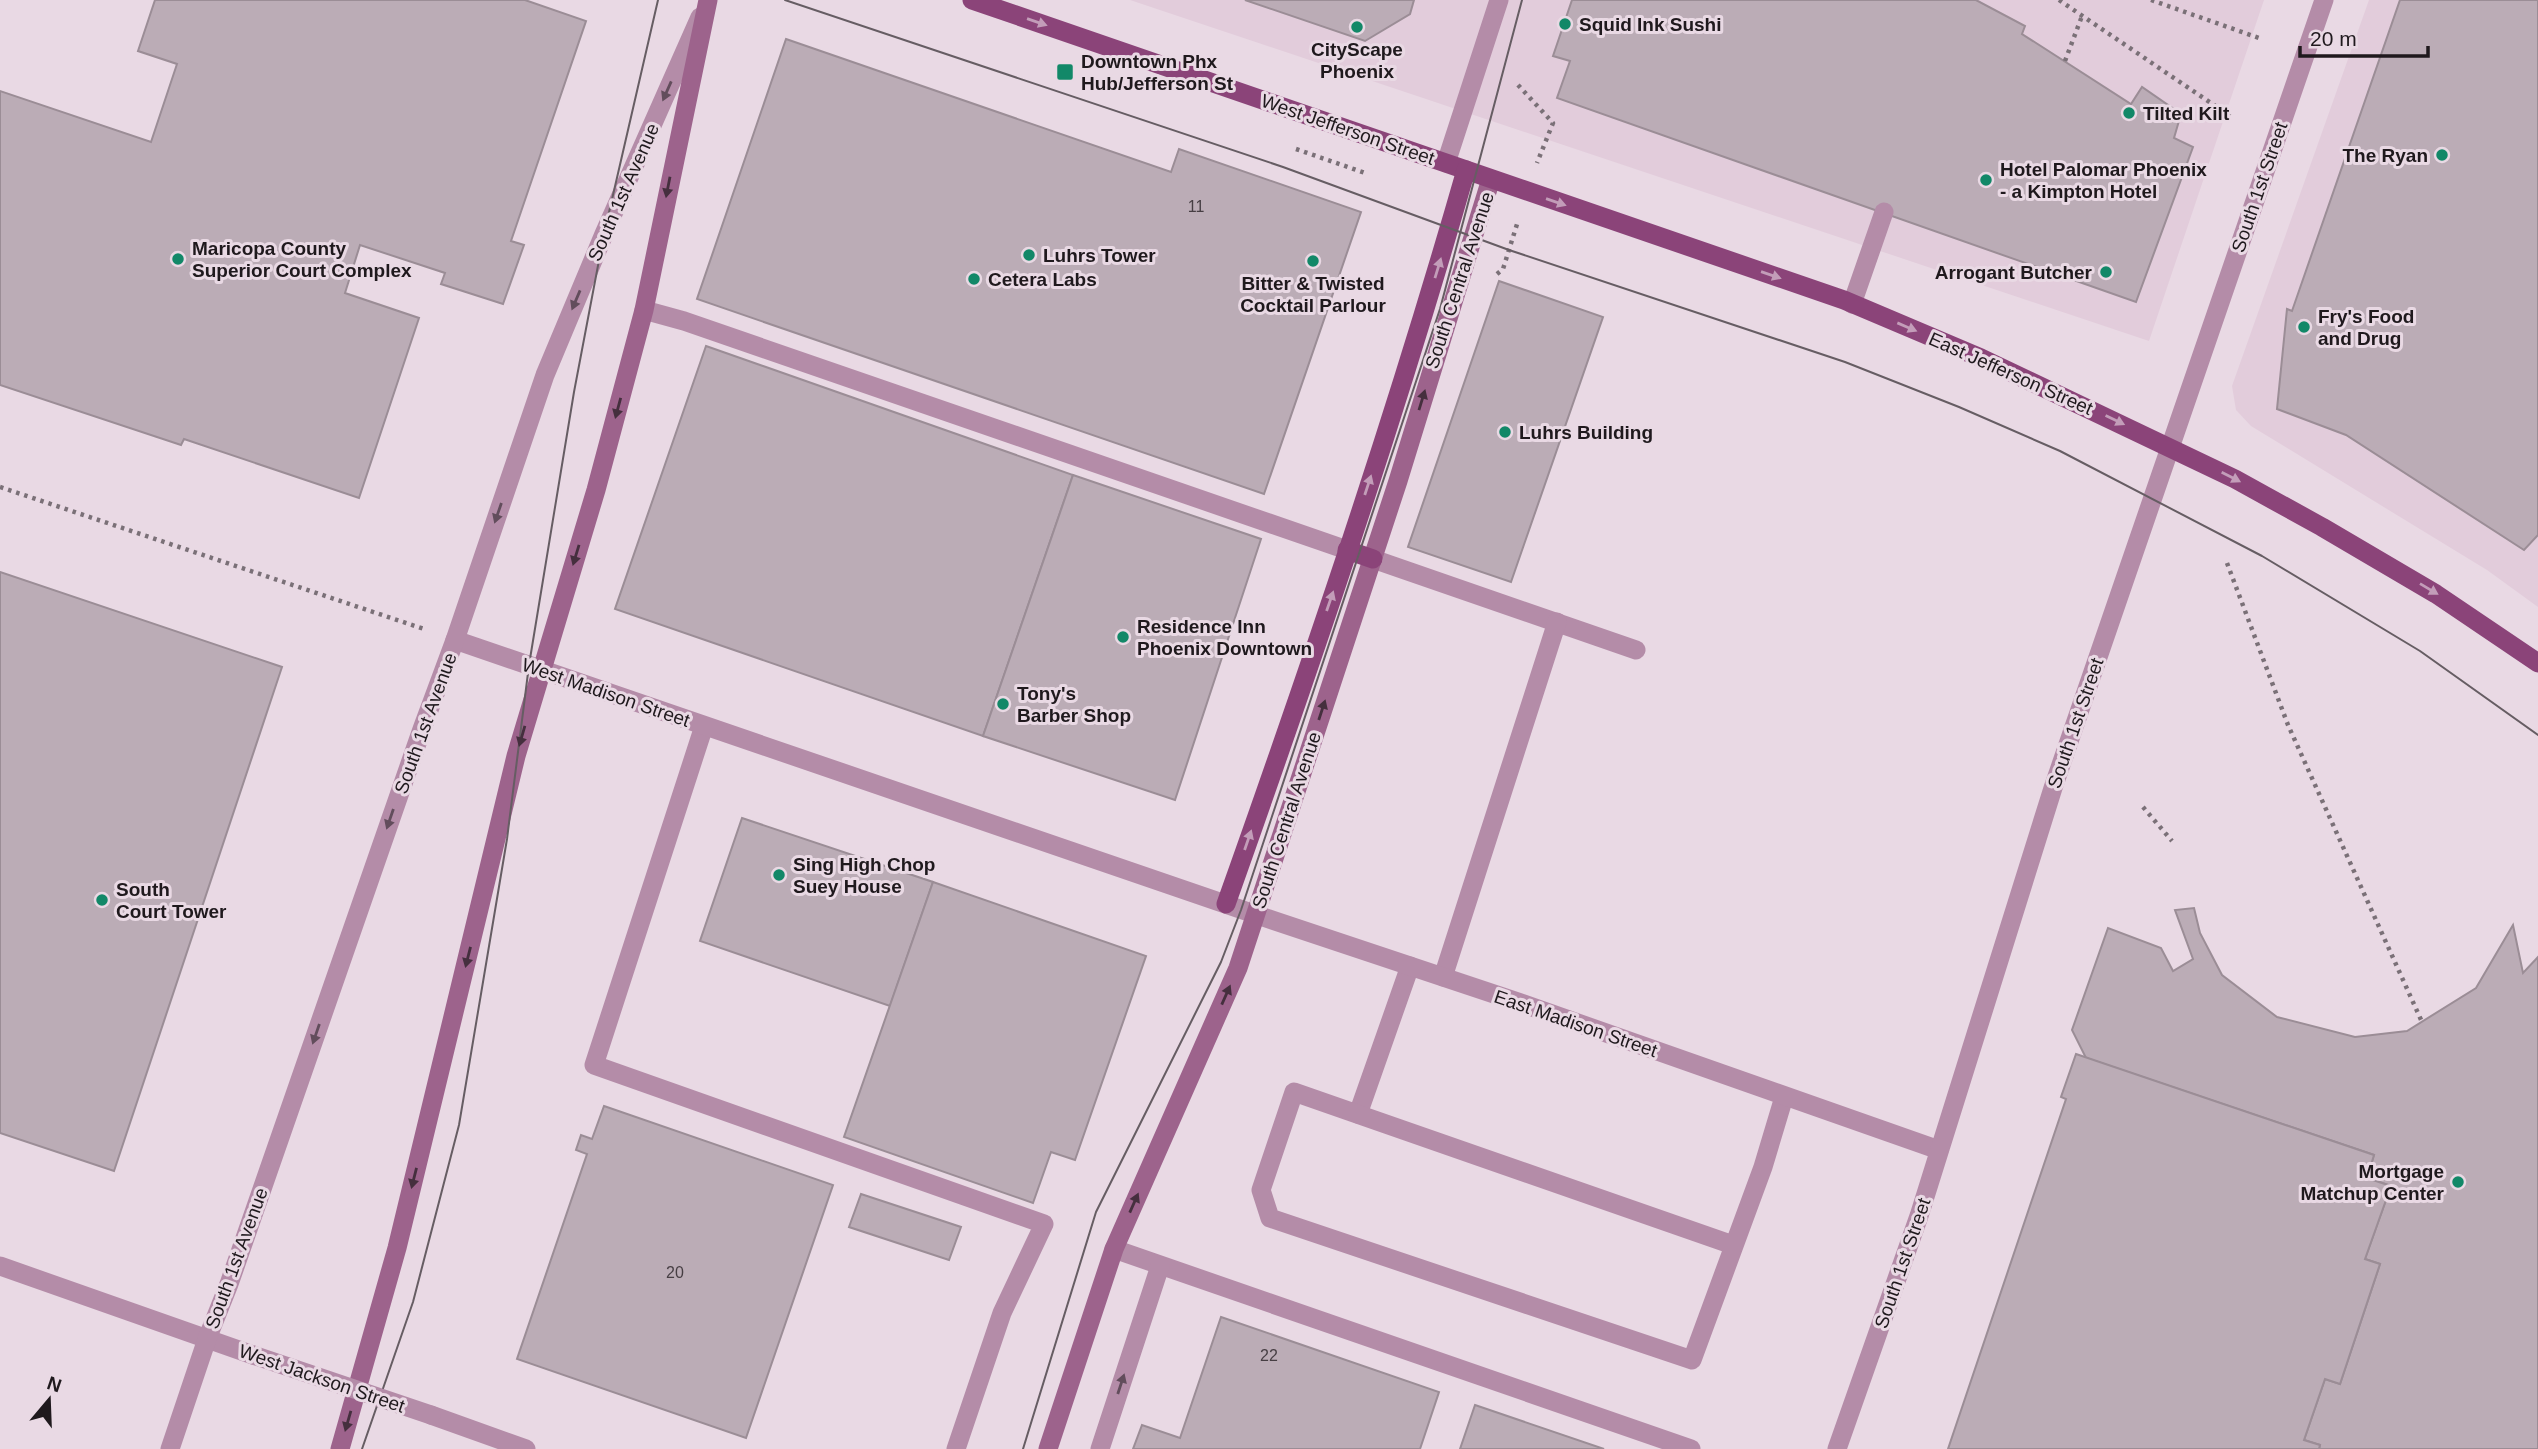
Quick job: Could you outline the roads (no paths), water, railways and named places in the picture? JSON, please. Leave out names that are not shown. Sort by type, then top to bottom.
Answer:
[{"type":"main road","name":"West Jefferson Street","points":[[972,0],[1446,163]]},
{"type":"main road","name":"South 1st Avenue","points":[[340,1449],[397,1248],[516,756],[596,490],[643,310],[706,3]]},
{"type":"main road","name":"East Jefferson Street","points":[[1446,163],[1852,304],[1981,358],[2235,480],[2334,533],[2436,594],[2538,663]]},
{"type":"main road","points":[[1218,902],[1347,550],[1440,265],[1466,170]]},
{"type":"main road","name":"South Central Avenue","points":[[1048,1449],[1114,1250],[1238,968],[1373,558],[1491,179]]},
{"type":"main road","points":[[1347,550],[1373,558]]},
{"type":"street","points":[[1446,163],[1499,0]]},
{"type":"street","name":"South 1st Street","points":[[1837,1449],[1914,1229],[2053,788],[2324,0]]},
{"type":"street","name":"South 1st Avenue","points":[[170,1449],[455,640],[545,375],[706,3]]},
{"type":"street","points":[[1852,304],[1884,212]]},
{"type":"street","points":[[643,310],[684,321],[1347,550]]},
{"type":"street","points":[[1373,558],[1636,650]]},
{"type":"street","points":[[1443,977],[1558,622]]},
{"type":"street","name":"West Madison Street","points":[[455,640],[1218,902]]},
{"type":"street","points":[[704,726],[594,1065],[1044,1224],[1002,1313],[956,1449]]},
{"type":"street","name":"East Madison Street","points":[[1218,902],[1443,977],[1939,1150]]},
{"type":"street","points":[[1358,1114],[1410,966]]},
{"type":"street","points":[[1733,1245],[1294,1092],[1261,1190],[1270,1218],[1692,1360],[1763,1167],[1784,1097]]},
{"type":"street","points":[[1114,1250],[1691,1449]]},
{"type":"street","name":"West Jackson Street","points":[[0,1266],[526,1449]]},
{"type":"street","points":[[1100,1449],[1160,1266]]},
{"type":"tram line","points":[[362,1449],[413,1302],[459,1125],[507,839],[529,665],[574,392],[604,234],[658,0]]},
{"type":"tram line","points":[[785,0],[1283,167],[1509,250],[1845,362],[1959,407],[2060,451],[2262,556],[2420,651],[2538,735]]},
{"type":"tram line","points":[[1023,1449],[1096,1212],[1221,962],[1241,910],[1440,309],[1522,0]]},
{"type":"place","name":"Squid Ink Sushi","points":[[1565,24]]},
{"type":"place","name":"CityScape Phoenix","points":[[1357,27]]},
{"type":"place","name":"Downtown Phx Hub/Jefferson St","points":[[1065,72]]},
{"type":"place","name":"Tilted Kilt","points":[[2129,113]]},
{"type":"place","name":"The Ryan","points":[[2442,155]]},
{"type":"place","name":"Hotel Palomar Phoenix - a Kimpton Hotel","points":[[1986,180]]},
{"type":"place","name":"Luhrs Tower","points":[[1029,255]]},
{"type":"place","name":"Maricopa County Superior Court Complex","points":[[178,259]]},
{"type":"place","name":"Bitter & Twisted Cocktail Parlour","points":[[1313,261]]},
{"type":"place","name":"Arrogant Butcher","points":[[2106,272]]},
{"type":"place","name":"Cetera Labs","points":[[974,279]]},
{"type":"place","name":"Fry's Food and Drug","points":[[2304,327]]},
{"type":"place","name":"Luhrs Building","points":[[1505,432]]},
{"type":"place","name":"Residence Inn Phoenix Downtown","points":[[1123,637]]},
{"type":"place","name":"Tony's Barber Shop","points":[[1003,704]]},
{"type":"place","name":"Sing High Chop Suey House","points":[[779,875]]},
{"type":"place","name":"South Court Tower","points":[[102,900]]},
{"type":"place","name":"Mortgage Matchup Center","points":[[2458,1182]]}]
